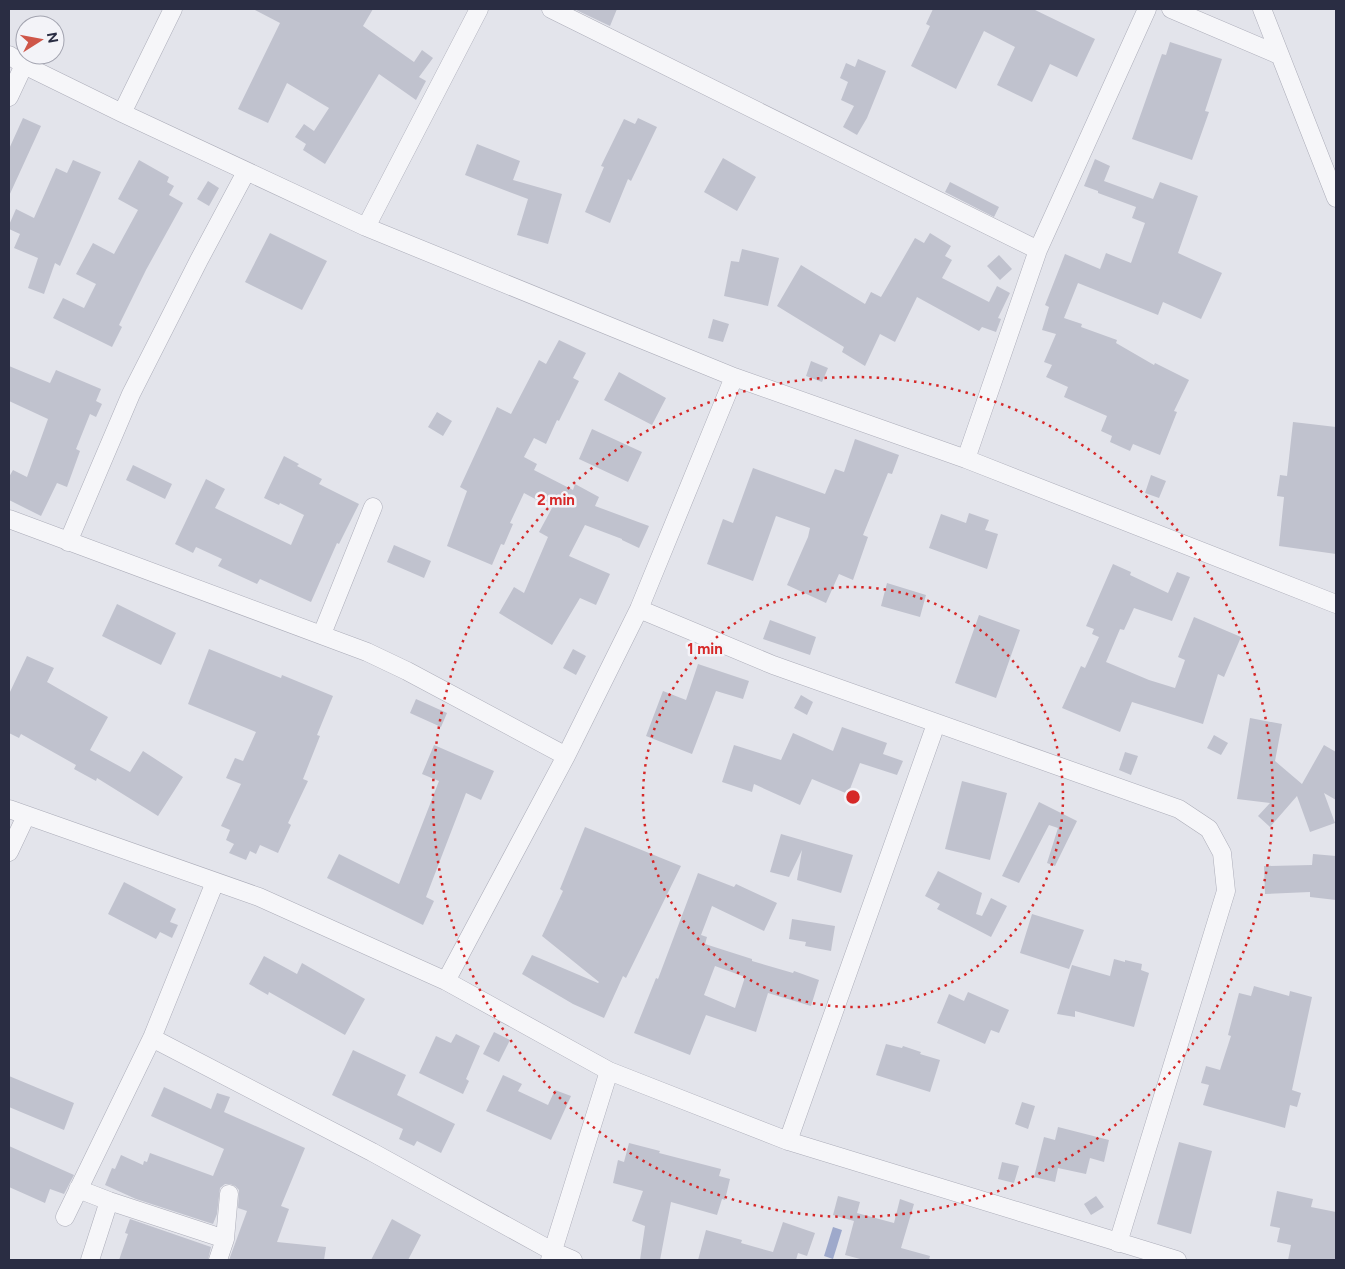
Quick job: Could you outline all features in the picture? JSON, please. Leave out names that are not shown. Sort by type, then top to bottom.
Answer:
[{"type":"street","points":[[122,113],[173,9]]},
{"type":"street","points":[[366,227],[479,9]]},
{"type":"street","points":[[550,9],[1038,250]]},
{"type":"street","points":[[966,459],[1038,250],[1148,9]]},
{"type":"street","points":[[1171,9],[1279,55]]},
{"type":"street","points":[[1262,9],[1336,198]]},
{"type":"street","points":[[9,97],[24,65]]},
{"type":"street","points":[[26,65],[122,113],[366,227],[734,377],[966,459],[1336,604]]},
{"type":"street","points":[[68,542],[131,394],[246,172]]},
{"type":"street","points":[[446,982],[566,756],[639,609],[734,377]]},
{"type":"street","points":[[322,634],[373,507]]},
{"type":"street","points":[[9,519],[367,652],[407,671],[566,756]]},
{"type":"street","points":[[639,609],[773,665],[1179,809],[1209,829],[1222,853],[1226,891],[1118,1243]]},
{"type":"street","points":[[788,1141],[936,724]]},
{"type":"street","points":[[9,809],[259,897],[446,982],[609,1071],[788,1141],[1177,1260]]},
{"type":"street","points":[[9,852],[26,816]]},
{"type":"street","points":[[65,1217],[152,1038],[215,882]]},
{"type":"street","points":[[152,1038],[372,1152],[551,1256],[573,1260]]},
{"type":"street","points":[[551,1256],[609,1071]]},
{"type":"street","points":[[78,1189],[109,1202],[226,1239]]},
{"type":"street","points":[[218,1260],[226,1239],[229,1194]]},
{"type":"street","points":[[90,1260],[109,1202]]},
{"type":"water","points":[[833,1227],[842,1230],[833,1259],[824,1256]]},
{"type":"building","points":[[253,9],[373,9],[363,26],[414,62],[422,50],[433,58],[419,77],[426,81],[416,100],[379,74],[325,164],[303,150],[306,144],[295,137],[304,124],[314,131],[329,108],[287,83],[268,123],[238,109],[280,23]]},
{"type":"building","points":[[574,9],[617,9],[610,26]]},
{"type":"building","points":[[933,9],[1033,9],[1095,39],[1077,77],[1050,64],[1032,102],[997,85],[1015,47],[984,31],[956,89],[911,66],[930,26],[926,24]]},
{"type":"building","points":[[1170,42],[1222,59],[1205,111],[1209,112],[1192,160],[1132,139],[1162,54],[1166,55]]},
{"type":"building","points":[[858,59],[886,71],[867,118],[857,135],[843,127],[854,106],[841,100],[848,82],[840,78],[846,63],[855,67]]},
{"type":"building","points":[[23,118],[41,126],[9,196],[9,149]]},
{"type":"building","points":[[638,118],[657,127],[631,181],[628,179],[610,223],[585,212],[604,167],[601,166],[624,119],[635,124]]},
{"type":"building","points":[[477,144],[520,161],[513,180],[562,194],[548,244],[517,235],[528,199],[465,175]]},
{"type":"building","points":[[723,158],[756,177],[737,211],[704,192]]},
{"type":"building","points":[[1095,159],[1110,166],[1104,181],[1153,199],[1160,182],[1198,196],[1178,253],[1222,273],[1201,319],[1163,302],[1158,315],[1078,283],[1064,318],[1082,324],[1081,327],[1117,340],[1116,343],[1154,365],[1155,363],[1189,380],[1174,411],[1177,412],[1160,455],[1133,444],[1130,451],[1110,442],[1112,436],[1101,431],[1107,416],[1064,397],[1068,387],[1046,377],[1052,365],[1044,362],[1056,334],[1042,330],[1049,307],[1045,305],[1065,254],[1100,269],[1106,253],[1131,263],[1145,223],[1132,218],[1136,207],[1084,186]]},
{"type":"building","points":[[73,160],[101,172],[60,266],[55,263],[44,294],[28,288],[38,258],[14,248],[20,234],[9,229],[9,225],[16,209],[34,218],[56,168],[67,173]]},
{"type":"building","points":[[139,160],[169,177],[167,182],[174,186],[169,195],[183,203],[146,270],[119,325],[122,327],[112,347],[53,318],[63,298],[84,308],[96,284],[76,274],[93,243],[114,254],[138,210],[118,199]]},
{"type":"building","points":[[208,181],[219,188],[209,206],[197,199]]},
{"type":"building","points":[[950,182],[999,207],[994,217],[945,192]]},
{"type":"building","points":[[270,233],[327,261],[302,310],[245,282]]},
{"type":"building","points":[[930,233],[951,246],[945,256],[952,260],[942,278],[989,302],[997,286],[1010,293],[998,318],[1001,319],[996,332],[982,327],[979,331],[917,297],[895,342],[880,334],[865,366],[842,352],[844,347],[777,306],[801,265],[865,304],[871,292],[881,297],[915,238],[924,243]]},
{"type":"building","points":[[742,249],[779,258],[768,306],[724,296],[731,261],[739,262]]},
{"type":"building","points":[[999,255],[1012,269],[1000,280],[987,266]]},
{"type":"building","points":[[713,319],[729,324],[723,342],[708,338]]},
{"type":"building","points":[[559,340],[586,353],[573,378],[579,381],[546,444],[534,438],[524,457],[537,464],[534,470],[573,490],[575,484],[599,497],[595,506],[649,526],[639,548],[622,539],[585,525],[569,556],[610,574],[596,605],[580,598],[552,645],[499,613],[514,587],[524,593],[548,537],[539,532],[552,508],[524,493],[510,523],[513,524],[504,545],[501,544],[492,565],[447,546],[467,491],[460,487],[497,407],[511,414],[539,360],[546,364]]},
{"type":"building","points":[[811,361],[828,368],[822,382],[806,376]]},
{"type":"building","points":[[9,366],[50,383],[56,370],[101,389],[96,401],[102,404],[96,417],[90,414],[76,449],[80,451],[67,487],[57,483],[41,516],[9,500],[9,477],[13,470],[27,477],[48,419],[9,401]]},
{"type":"building","points":[[619,372],[666,398],[652,425],[604,400]]},
{"type":"building","points":[[437,412],[452,421],[443,436],[428,427]]},
{"type":"building","points":[[1293,422],[1336,427],[1336,554],[1279,546],[1284,497],[1277,496],[1280,475],[1287,476]]},
{"type":"building","points":[[592,429],[642,452],[628,482],[579,459]]},
{"type":"building","points":[[855,439],[899,455],[892,474],[888,473],[863,535],[868,537],[853,580],[839,574],[826,603],[787,585],[808,537],[810,528],[776,516],[753,581],[707,564],[723,519],[733,523],[753,468],[825,494],[835,469],[844,472]]},
{"type":"building","points":[[284,456],[299,464],[297,466],[322,479],[319,484],[359,504],[339,544],[337,543],[311,602],[260,579],[257,584],[218,566],[222,559],[196,547],[193,553],[175,544],[206,479],[225,489],[215,508],[291,545],[304,515],[280,503],[279,505],[264,498]]},
{"type":"building","points":[[133,465],[172,484],[165,499],[126,480]]},
{"type":"building","points":[[1151,475],[1166,481],[1159,498],[1145,493]]},
{"type":"building","points":[[969,513],[989,520],[985,530],[998,534],[987,569],[929,548],[941,514],[966,523]]},
{"type":"building","points":[[394,545],[431,561],[424,578],[387,562]]},
{"type":"building","points":[[1113,564],[1131,572],[1130,575],[1168,593],[1177,572],[1190,577],[1172,621],[1134,608],[1124,630],[1120,629],[1106,662],[1149,680],[1175,688],[1185,660],[1178,657],[1194,617],[1241,637],[1224,677],[1218,674],[1203,724],[1132,702],[1120,732],[1062,708],[1081,666],[1085,668],[1099,637],[1092,634],[1094,629],[1086,626]]},
{"type":"building","points":[[887,583],[926,595],[920,617],[881,606]]},
{"type":"building","points":[[117,604],[176,633],[161,665],[102,636]]},
{"type":"building","points":[[979,615],[1020,630],[996,698],[955,683]]},
{"type":"building","points":[[770,620],[816,637],[810,655],[763,639]]},
{"type":"building","points":[[209,649],[281,678],[282,675],[333,696],[317,735],[320,736],[303,779],[308,781],[288,823],[291,825],[278,853],[260,845],[256,854],[250,851],[246,860],[229,853],[234,844],[226,840],[230,830],[221,826],[241,784],[226,778],[235,758],[243,761],[256,732],[188,704]]},
{"type":"building","points":[[573,649],[586,656],[576,675],[563,668]]},
{"type":"building","points":[[27,656],[54,668],[47,682],[108,717],[90,750],[130,772],[143,751],[183,777],[158,816],[97,778],[96,781],[74,769],[76,765],[21,734],[19,738],[9,733],[9,694]]},
{"type":"building","points":[[698,664],[749,681],[743,699],[716,691],[692,754],[646,736],[663,691],[686,700]]},
{"type":"building","points":[[801,695],[813,702],[807,715],[794,708]]},
{"type":"building","points":[[416,699],[447,713],[441,727],[410,713]]},
{"type":"building","points":[[1250,718],[1282,724],[1275,761],[1302,784],[1324,745],[1336,752],[1336,800],[1324,793],[1335,823],[1310,832],[1297,796],[1270,827],[1258,816],[1270,803],[1237,799]]},
{"type":"building","points":[[842,727],[887,743],[883,754],[903,761],[897,775],[860,763],[848,794],[812,779],[800,805],[754,784],[752,792],[722,782],[734,745],[781,760],[793,733],[833,751]]},
{"type":"building","points":[[1214,735],[1228,743],[1221,755],[1207,748]]},
{"type":"building","points":[[434,745],[494,771],[481,800],[466,793],[426,897],[434,901],[423,925],[327,878],[339,854],[399,884],[439,781],[422,774]]},
{"type":"building","points":[[1125,752],[1138,756],[1131,775],[1119,770]]},
{"type":"building","points":[[962,781],[1007,793],[990,860],[945,849]]},
{"type":"building","points":[[1039,802],[1077,821],[1055,866],[1047,863],[1058,828],[1049,825],[1019,883],[1002,876]]},
{"type":"building","points":[[585,827],[681,866],[626,978],[623,976],[604,1018],[573,1004],[522,974],[532,955],[599,982],[542,936],[563,891],[560,889]]},
{"type":"building","points":[[781,834],[853,855],[841,893],[797,880],[802,850],[789,877],[770,872]]},
{"type":"building","points":[[1313,854],[1336,856],[1336,900],[1310,897],[1310,892],[1265,894],[1264,866],[1312,865]]},
{"type":"building","points":[[938,871],[982,893],[976,914],[982,916],[991,898],[1007,906],[991,937],[937,909],[940,904],[925,896]]},
{"type":"building","points":[[698,873],[734,887],[736,884],[777,903],[764,931],[712,906],[701,935],[707,937],[705,944],[752,959],[752,961],[793,973],[794,971],[819,980],[811,1006],[768,993],[756,1032],[706,1015],[690,1055],[634,1033],[656,978],[658,979]],"holes":[[[715,966],[745,977],[735,1008],[704,995]]]},
{"type":"building","points":[[124,882],[176,909],[170,922],[178,925],[172,938],[160,932],[156,939],[108,914]]},
{"type":"building","points":[[1032,914],[1084,930],[1069,969],[1020,953]]},
{"type":"building","points":[[792,919],[835,926],[831,951],[805,946],[806,942],[789,939]]},
{"type":"building","points":[[264,956],[297,974],[302,963],[365,999],[345,1035],[269,992],[268,995],[249,984]]},
{"type":"building","points":[[1114,959],[1142,964],[1141,970],[1149,973],[1134,1027],[1075,1011],[1075,1017],[1057,1014],[1072,965],[1110,976]]},
{"type":"building","points":[[1254,986],[1289,996],[1290,991],[1312,997],[1292,1090],[1301,1093],[1297,1107],[1290,1105],[1285,1128],[1203,1105],[1209,1085],[1201,1083],[1206,1066],[1220,1070],[1231,1036],[1228,1035],[1239,993],[1251,996]]},
{"type":"building","points":[[968,992],[1009,1010],[999,1033],[991,1030],[985,1044],[937,1023],[949,994],[964,1001]]},
{"type":"building","points":[[494,1032],[510,1040],[499,1062],[483,1054]]},
{"type":"building","points":[[456,1034],[480,1046],[466,1079],[469,1081],[463,1094],[419,1073],[436,1036],[451,1043]]},
{"type":"building","points":[[886,1044],[902,1048],[903,1046],[940,1060],[930,1092],[876,1075]]},
{"type":"building","points":[[353,1050],[406,1075],[397,1095],[455,1124],[441,1153],[417,1141],[414,1146],[399,1139],[403,1129],[332,1095]]},
{"type":"building","points":[[503,1075],[522,1084],[518,1091],[548,1105],[555,1090],[571,1096],[551,1140],[486,1111]]},
{"type":"building","points":[[9,1076],[74,1103],[64,1130],[9,1107]]},
{"type":"building","points":[[164,1087],[211,1109],[217,1093],[230,1097],[224,1112],[305,1148],[281,1206],[289,1209],[277,1242],[326,1247],[324,1260],[229,1260],[247,1211],[238,1208],[239,1190],[230,1184],[225,1184],[220,1188],[217,1214],[213,1224],[136,1199],[105,1185],[112,1168],[115,1169],[121,1155],[143,1165],[144,1161],[147,1162],[150,1153],[213,1176],[224,1149],[151,1116]]},
{"type":"building","points":[[1022,1102],[1035,1106],[1028,1129],[1015,1124]]},
{"type":"building","points":[[1058,1127],[1109,1140],[1104,1162],[1090,1158],[1086,1174],[1058,1168],[1055,1182],[1034,1177],[1044,1137],[1055,1140]]},
{"type":"building","points":[[1179,1142],[1212,1151],[1191,1234],[1157,1224]]},
{"type":"building","points":[[629,1143],[721,1169],[719,1176],[730,1179],[725,1200],[722,1199],[717,1215],[671,1202],[660,1260],[640,1260],[645,1226],[632,1221],[643,1191],[613,1183],[618,1160],[624,1162]]},
{"type":"building","points":[[9,1146],[74,1175],[64,1194],[50,1189],[45,1203],[9,1187]]},
{"type":"building","points":[[1002,1162],[1019,1166],[1014,1183],[998,1179]]},
{"type":"building","points":[[1277,1191],[1313,1199],[1311,1207],[1336,1212],[1336,1260],[1288,1260],[1291,1245],[1277,1242],[1280,1228],[1270,1226]]},
{"type":"building","points":[[838,1196],[860,1202],[857,1213],[894,1223],[900,1199],[914,1204],[901,1248],[930,1256],[929,1260],[864,1260],[845,1255],[854,1221],[833,1215]]},
{"type":"building","points":[[1096,1196],[1104,1207],[1091,1215],[1084,1204]]},
{"type":"building","points":[[130,1219],[211,1247],[208,1260],[119,1260],[128,1234],[125,1233]]},
{"type":"building","points":[[392,1219],[421,1235],[408,1260],[371,1260]]},
{"type":"building","points":[[783,1222],[815,1233],[807,1256],[798,1253],[796,1260],[698,1260],[706,1230],[742,1240],[741,1243],[773,1252]]}]
